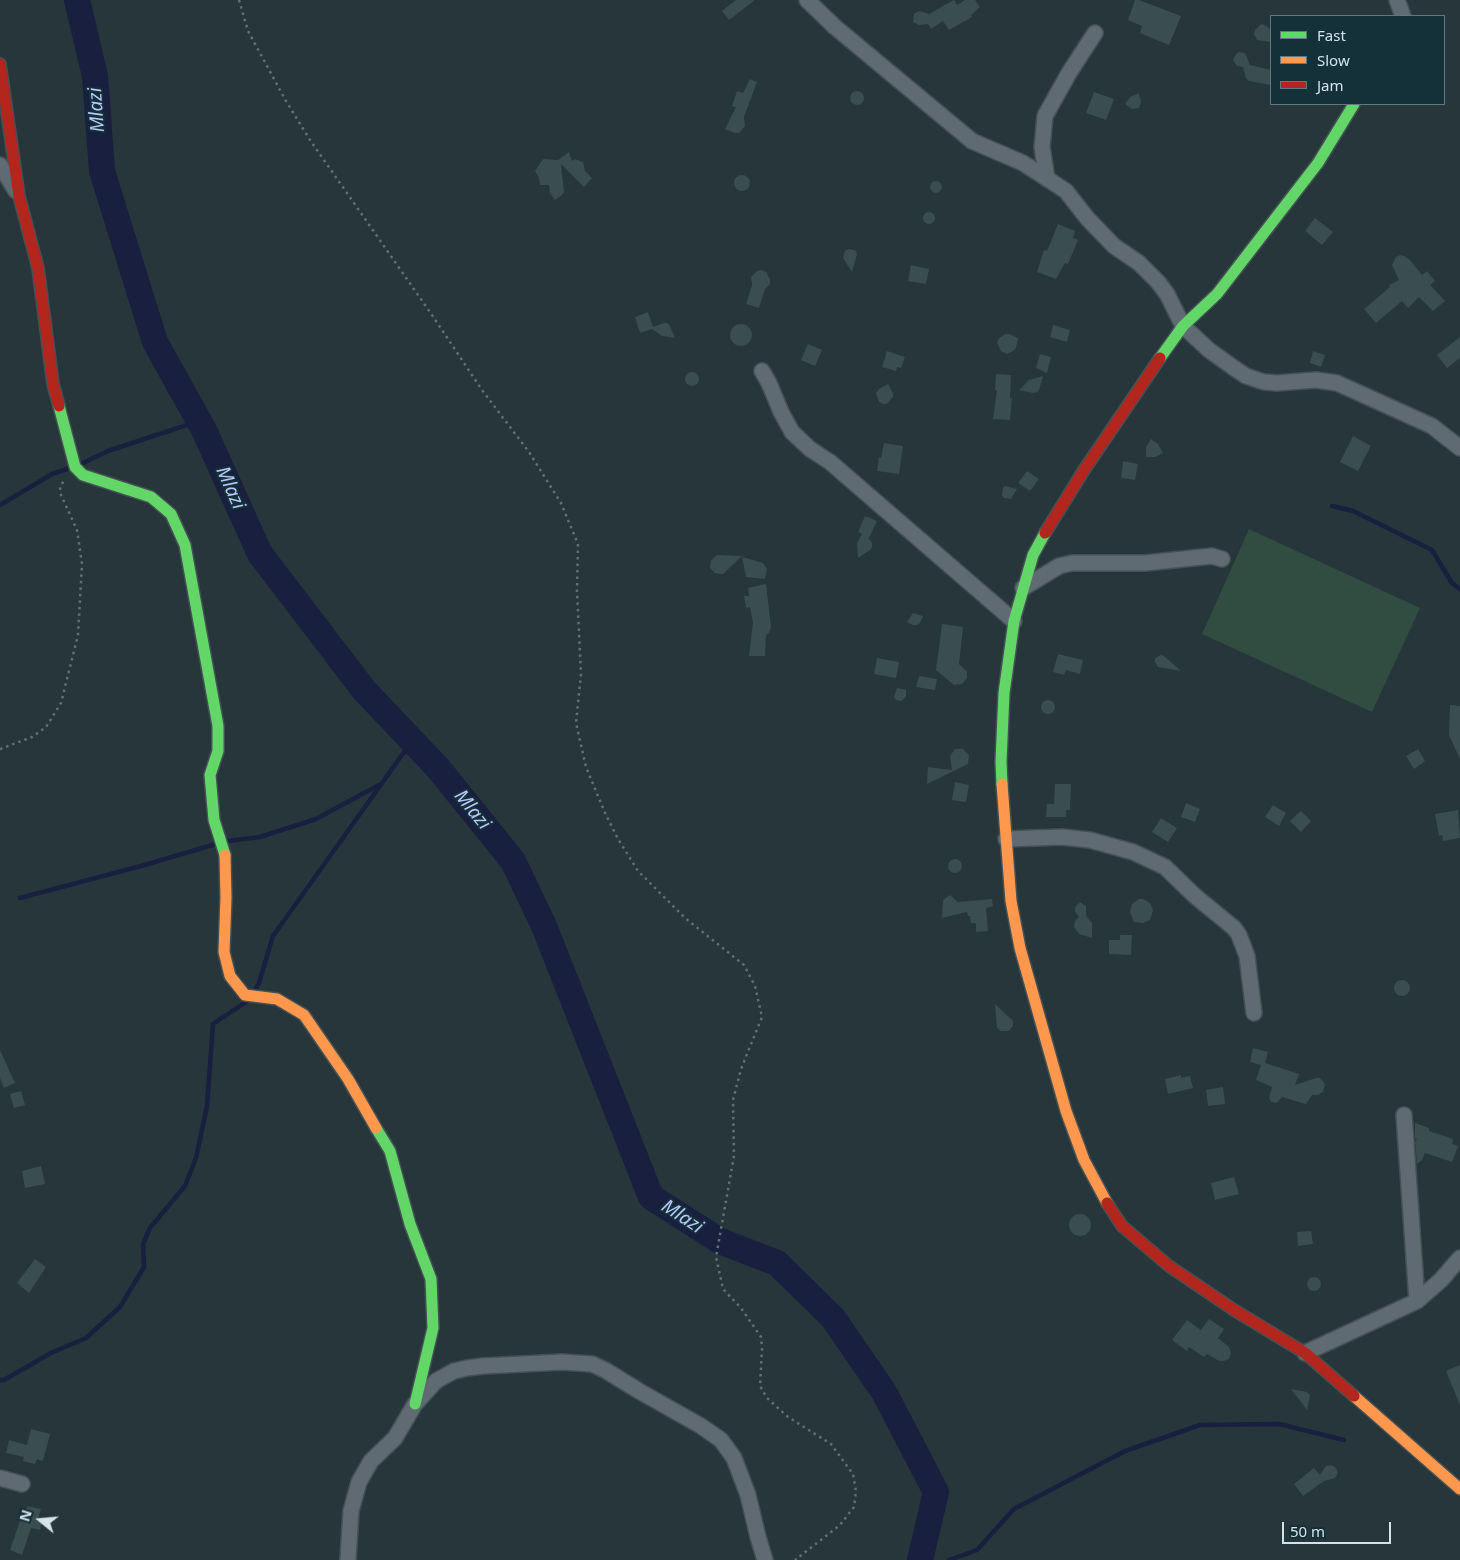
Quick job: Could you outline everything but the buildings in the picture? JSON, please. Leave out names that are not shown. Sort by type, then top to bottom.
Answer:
[{"type":"street","points":[[808,0],[835,27],[972,141],[1023,163],[1066,191],[1087,218],[1114,246],[1151,274],[1166,294],[1183,326],[1209,350],[1246,376],[1277,384],[1316,380],[1337,384],[1432,426],[1460,448]]},
{"type":"street","points":[[1396,0],[1403,15]]},
{"type":"street","points":[[1047,179],[1042,147],[1045,116],[1095,33]]},
{"type":"street","points":[[0,64],[19,196],[38,268],[53,384],[75,466],[83,474],[151,497],[171,514],[186,545],[218,726],[218,751],[210,775],[214,820],[226,860],[224,952],[230,976],[245,995],[277,999],[304,1015],[348,1080],[390,1151],[410,1224],[431,1279],[433,1328],[415,1404]]},
{"type":"street","points":[[1353,105],[1318,162],[1236,270],[1217,294],[1183,326],[1125,408],[1033,555],[1014,621],[1004,693],[1001,762],[1006,839],[1011,901],[1020,948],[1066,1111],[1084,1160],[1101,1195],[1122,1226],[1169,1266],[1234,1310],[1305,1353],[1460,1489]]},
{"type":"street","points":[[0,165],[19,196]]},
{"type":"street","points":[[762,371],[770,382],[781,412],[792,432],[810,449],[830,462],[1014,621]]},
{"type":"street","points":[[1023,588],[1059,566],[1072,563],[1145,563],[1212,556],[1222,559]]},
{"type":"street","points":[[1006,839],[1062,836],[1090,840],[1133,852],[1165,867],[1195,896],[1234,928],[1239,935],[1248,956],[1254,1013]]},
{"type":"street","points":[[1404,1115],[1416,1301]]},
{"type":"street","points":[[1305,1353],[1416,1301],[1441,1280],[1460,1258]]},
{"type":"street","points":[[348,1560],[351,1511],[360,1482],[371,1460],[395,1438],[415,1404],[442,1377],[454,1371],[482,1366],[562,1362],[592,1364],[605,1370],[701,1426],[720,1440],[728,1448],[738,1468],[748,1495],[765,1560]]},
{"type":"street","points":[[0,1478],[22,1484]]},
{"type":"path","points":[[239,0],[248,31],[286,101],[310,140],[482,390],[528,452],[564,510],[578,544],[576,591],[581,674],[576,723],[586,767],[604,813],[638,871],[685,918],[744,965],[755,986],[762,1017],[742,1069],[733,1100],[734,1156],[716,1257],[723,1290],[741,1308],[761,1337],[760,1386],[767,1398],[788,1417],[831,1444],[853,1474],[856,1491],[854,1507],[840,1525],[795,1560]]},
{"type":"path","points":[[0,749],[32,737],[46,727],[61,703],[78,635],[82,564],[77,530],[60,495],[60,487],[68,477],[83,474]]},
{"type":"green space","points":[[1249,529],[1420,608],[1372,712],[1202,634]]},
{"type":"waterway","name":"Mlazi","points":[[77,0],[95,76],[102,171],[155,342],[204,430],[260,554],[364,690],[438,768],[513,861],[544,926],[651,1197],[720,1241],[777,1263],[833,1318],[884,1392],[936,1492],[920,1560]]},
{"type":"waterway","points":[[81,464],[108,451],[199,421]]},
{"type":"waterway","points":[[0,505],[52,474],[70,468]]},
{"type":"waterway","points":[[1332,506],[1353,511],[1432,550],[1452,583],[1460,589]]},
{"type":"waterway","points":[[255,990],[259,983],[273,936],[412,741]]},
{"type":"waterway","points":[[228,841],[260,837],[316,819],[379,785]]},
{"type":"waterway","points":[[20,898],[216,844]]},
{"type":"waterway","points":[[0,1380],[4,1380],[51,1353],[86,1338],[120,1307],[144,1267],[143,1244],[150,1228],[185,1186],[196,1158],[207,1106],[213,1024],[246,1002]]},
{"type":"waterway","points":[[949,1560],[977,1550],[1014,1509],[1125,1451],[1200,1425],[1279,1424],[1344,1440]]},
{"type":"traffic: fast","points":[[1160,358],[1183,326],[1217,294],[1318,163],[1353,105]]},
{"type":"traffic: fast","points":[[59,406],[75,467],[83,475],[151,497],[171,514],[185,545],[218,726],[218,751],[210,775],[214,820],[225,855]]},
{"type":"traffic: fast","points":[[1002,784],[1004,693],[1014,621],[1033,555],[1045,533]]},
{"type":"traffic: fast","points":[[376,1128],[390,1151],[410,1224],[431,1279],[433,1328],[415,1404]]},
{"type":"traffic: slow","points":[[1002,784],[1011,901],[1020,948],[1066,1111],[1084,1160],[1107,1203]]},
{"type":"traffic: slow","points":[[225,855],[224,952],[230,976],[245,995],[277,999],[304,1015],[348,1079],[376,1128]]},
{"type":"traffic: slow","points":[[1354,1396],[1460,1489]]},
{"type":"traffic: jam","points":[[0,64],[19,196],[38,268],[53,384],[59,406]]},
{"type":"traffic: jam","points":[[1045,533],[1084,470],[1160,358]]},
{"type":"traffic: jam","points":[[1107,1203],[1122,1226],[1169,1266],[1234,1310],[1305,1353],[1354,1396]]}]
